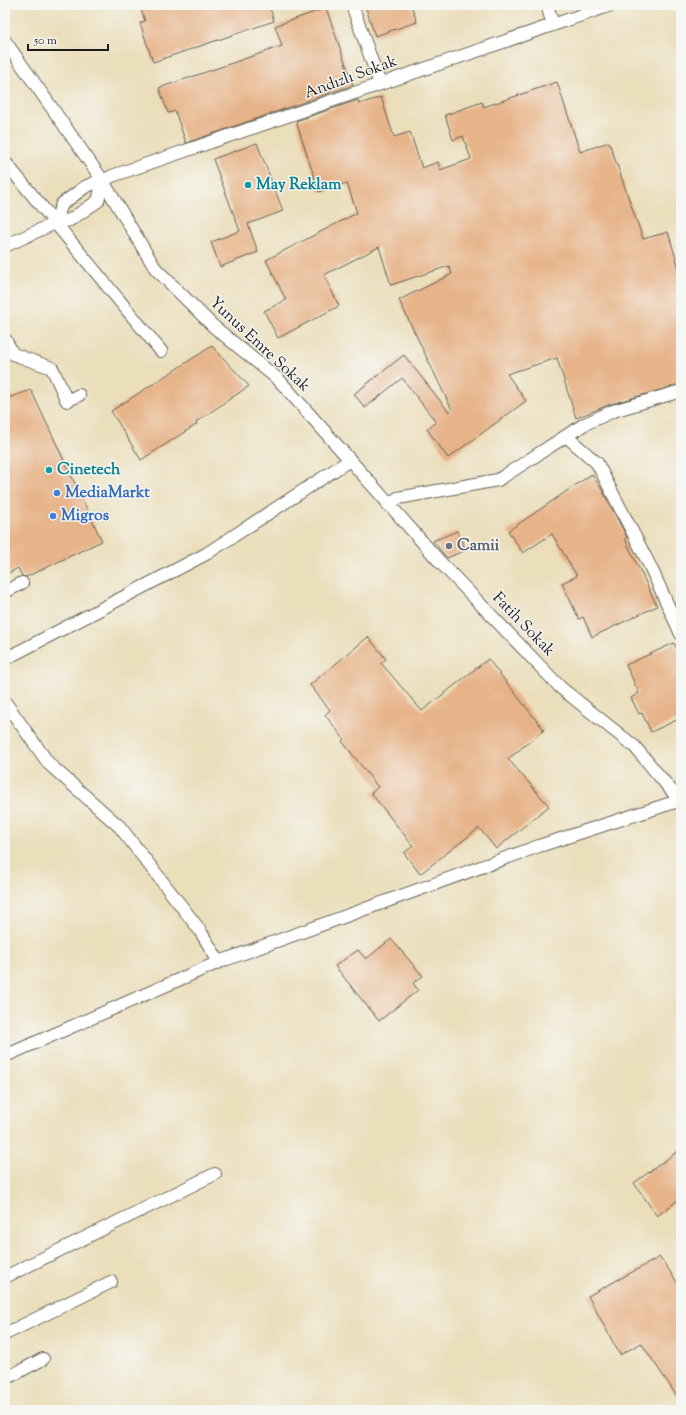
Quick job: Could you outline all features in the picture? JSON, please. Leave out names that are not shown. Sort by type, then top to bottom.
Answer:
[{"type":"street","points":[[352,5],[380,84]]},
{"type":"street","points":[[547,5],[553,25]]},
{"type":"street","name":"Andızlı Sokak","points":[[55,223],[62,204],[85,187],[94,183],[611,5]]},
{"type":"street","name":"Yunus Emre Sokak","points":[[5,41],[103,181],[155,268],[213,326],[279,380],[350,460]]},
{"type":"street","points":[[5,162],[161,351]]},
{"type":"street","points":[[5,246],[55,223],[70,220],[98,201],[103,181]]},
{"type":"street","points":[[5,339],[13,354],[52,368],[68,400],[79,395]]},
{"type":"street","points":[[388,505],[398,498],[498,480],[584,424],[613,411],[681,391]]},
{"type":"street","points":[[566,436],[597,462],[650,566],[681,634]]},
{"type":"street","points":[[5,659],[206,554],[350,460]]},
{"type":"street","name":"Fatih Sokak","points":[[350,460],[388,505],[440,562],[561,688],[635,747],[680,801]]},
{"type":"street","points":[[5,592],[22,583]]},
{"type":"street","points":[[5,702],[49,764],[120,827],[199,929],[219,962]]},
{"type":"street","points":[[5,1056],[219,962],[540,846],[680,801]]},
{"type":"street","points":[[5,1277],[215,1174]]},
{"type":"street","points":[[5,1334],[111,1282]]},
{"type":"street","points":[[5,1378],[43,1359]]},
{"type":"building","points":[[147,5],[269,5],[274,21],[153,62],[140,23],[145,21],[140,7]]},
{"type":"building","points":[[365,5],[411,5],[417,22],[375,36]]},
{"type":"building","points":[[326,8],[353,85],[186,143],[175,111],[168,113],[159,88],[282,46],[275,26]]},
{"type":"building","points":[[557,82],[580,152],[609,142],[643,239],[668,232],[681,275],[681,384],[611,404],[576,418],[557,358],[507,374],[526,401],[448,458],[427,429],[436,422],[402,378],[365,408],[354,394],[404,355],[449,412],[452,410],[399,300],[452,274],[449,266],[391,285],[379,247],[324,275],[339,306],[278,338],[264,311],[286,300],[266,260],[357,213],[347,183],[319,192],[296,121],[358,100],[359,104],[381,97],[394,137],[410,132],[422,168],[438,162],[440,170],[471,159],[463,136],[453,140],[445,115],[482,102],[484,107]]},
{"type":"building","name":"May Reklam","points":[[257,143],[283,211],[248,224],[258,252],[220,267],[211,242],[240,231],[213,159]]},
{"type":"building","points":[[212,346],[249,386],[196,422],[197,424],[141,460],[111,411]]},
{"type":"building","points":[[31,390],[102,541],[26,577],[22,576],[18,568],[5,575],[5,399]]},
{"type":"building","points":[[592,474],[627,537],[625,539],[657,606],[592,637],[583,617],[579,619],[562,583],[577,576],[552,534],[523,553],[508,531]]},
{"type":"building","name":"Camii","points":[[457,531],[466,550],[447,558],[433,541]]},
{"type":"building","points":[[368,637],[386,659],[381,663],[422,711],[488,659],[544,730],[508,759],[549,806],[496,849],[479,828],[420,874],[404,853],[413,846],[371,793],[378,787],[342,741],[344,739],[325,715],[330,710],[310,685]]},
{"type":"building","points":[[674,643],[681,658],[681,718],[651,732],[642,713],[639,714],[631,698],[639,693],[626,665]]},
{"type":"building","points":[[391,939],[423,976],[413,983],[418,990],[379,1021],[335,966],[358,950],[366,959]]},
{"type":"building","points":[[681,1149],[681,1198],[657,1216],[634,1183]]},
{"type":"building","points":[[660,1257],[681,1288],[681,1402],[641,1343],[620,1355],[588,1296]]},
{"type":"place","name":"May Reklam","points":[[248,185]]},
{"type":"place","name":"Cinetech","points":[[49,470]]},
{"type":"place","name":"MediaMarkt","points":[[57,493]]},
{"type":"place","name":"Migros","points":[[53,516]]},
{"type":"place","name":"Camii","points":[[449,546]]}]
